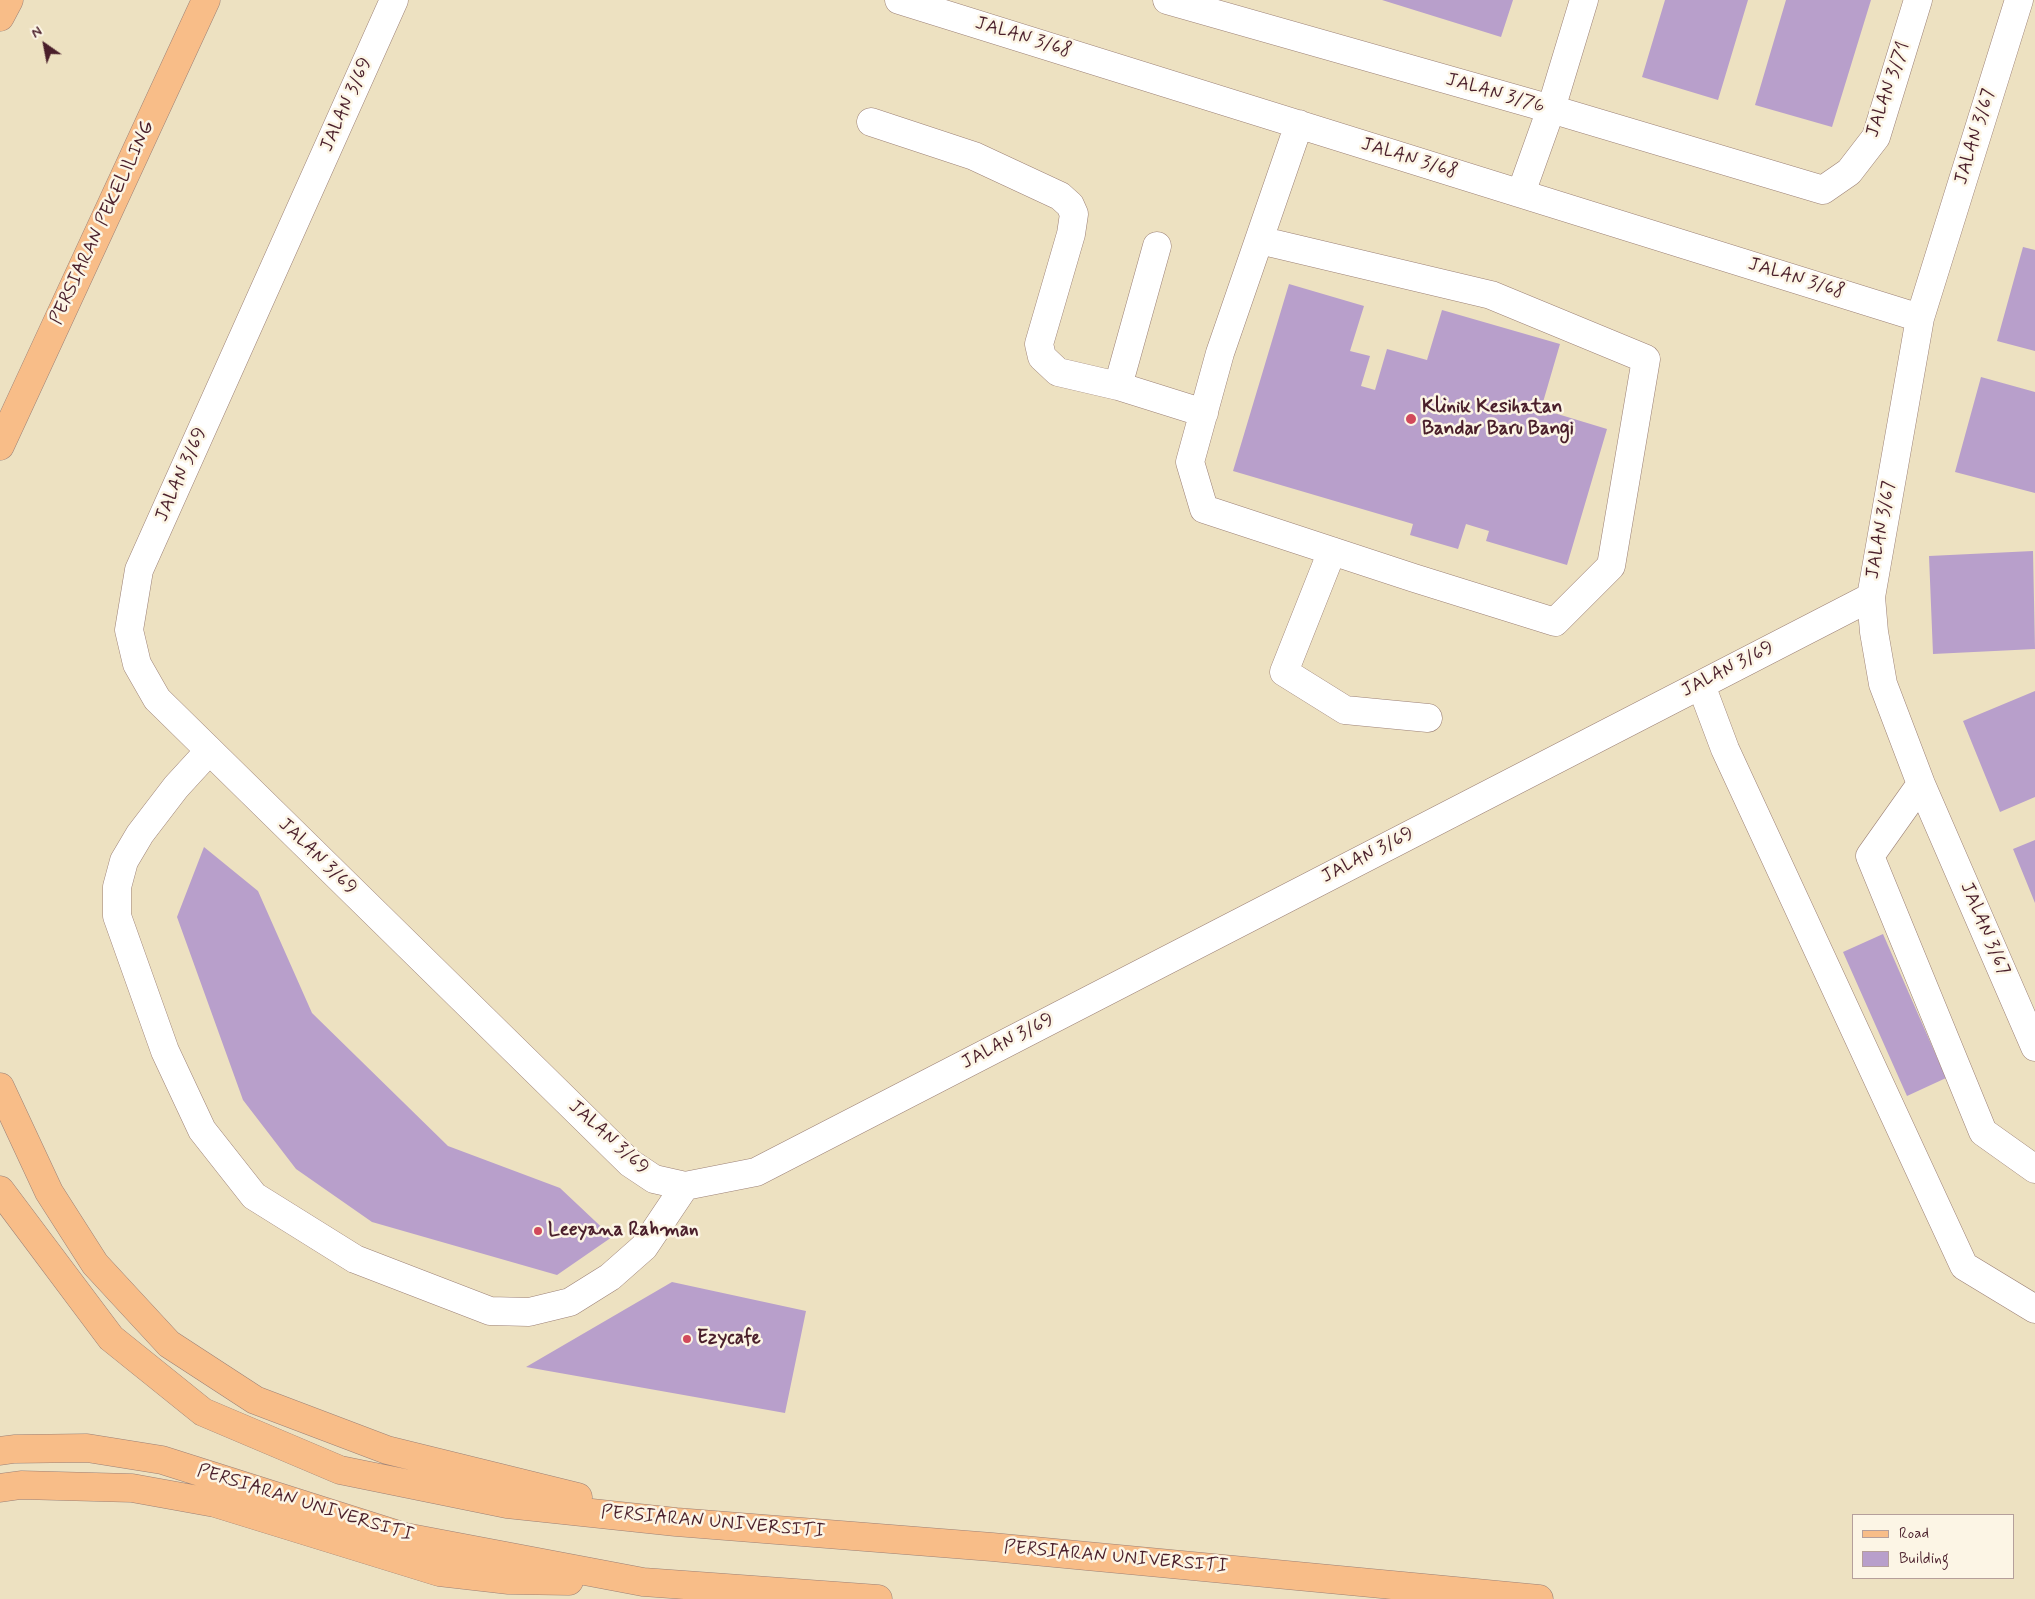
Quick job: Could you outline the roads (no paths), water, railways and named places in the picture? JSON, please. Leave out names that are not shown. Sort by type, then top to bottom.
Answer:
[{"type":"main road","points":[[0,17],[9,0]]},
{"type":"main road","name":"PERSIARAN PEKELILING","points":[[0,446],[206,0]]},
{"type":"main road","points":[[0,1086],[49,1192],[95,1264],[169,1344],[255,1400],[387,1450],[676,1522]]},
{"type":"main road","name":"PERSIARAN UNIVERSITI","points":[[0,1190],[111,1338],[203,1412],[340,1470],[507,1504],[676,1522],[992,1546],[1393,1592],[1539,1599]]},
{"type":"main road","name":"PERSIARAN UNIVERSITI","points":[[0,1451],[14,1449],[87,1448],[162,1460],[405,1537],[643,1582],[878,1599]]},
{"type":"main road","points":[[0,1488],[22,1485],[132,1488],[215,1503],[439,1572],[509,1580],[643,1582]]},
{"type":"street","name":"JALAN 3/69","points":[[394,0],[139,570],[129,630],[136,664],[157,699],[209,751],[630,1163],[654,1179],[685,1186],[756,1172],[1871,596]]},
{"type":"street","name":"JALAN 3/76","points":[[1167,0],[1551,109],[1823,190]]},
{"type":"street","points":[[1521,193],[1551,109],[1584,0]]},
{"type":"street","name":"JALAN 3/71","points":[[1823,190],[1849,172],[1876,138],[1918,0]]},
{"type":"street","name":"JALAN 3/67","points":[[2019,0],[1920,318],[1871,596],[1874,632],[1883,684],[1921,784],[2035,1047]]},
{"type":"street","name":"JALAN 3/68","points":[[916,2],[1920,318]]},
{"type":"street","points":[[871,122],[974,156],[1060,196],[1070,205],[1074,214],[1071,234],[1039,344],[1042,357],[1058,372],[1118,386],[1204,413]]},
{"type":"street","points":[[1260,240],[1491,295],[1646,359],[1611,566],[1555,622],[1204,509],[1190,462],[1220,353],[1299,124]]},
{"type":"street","points":[[1118,386],[1157,246]]},
{"type":"street","points":[[1332,551],[1284,672],[1345,710],[1428,718]]},
{"type":"street","points":[[1701,684],[1725,749],[1964,1266],[2035,1309]]},
{"type":"street","points":[[209,751],[176,787],[140,834],[124,861],[117,887],[117,916],[165,1052],[202,1130],[254,1196],[356,1259],[490,1311],[529,1312],[570,1302],[610,1277],[644,1247],[685,1186]]},
{"type":"street","points":[[1921,784],[1870,856],[1983,1132],[2035,1169]]},
{"type":"place","name":"Klinik Kesihatan Bandar Baru Bangi","points":[[1411,419]]},
{"type":"place","name":"Leeyana Rahman","points":[[538,1231]]},
{"type":"place","name":"Ezycafe","points":[[687,1339]]}]
